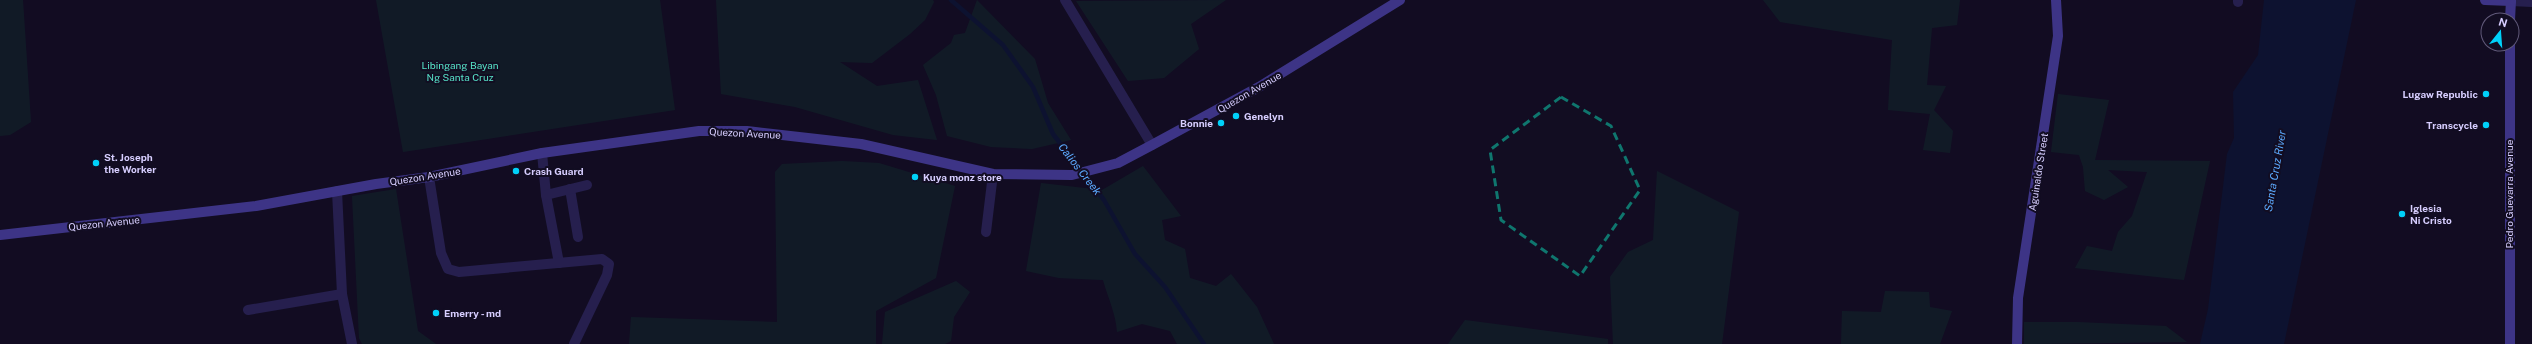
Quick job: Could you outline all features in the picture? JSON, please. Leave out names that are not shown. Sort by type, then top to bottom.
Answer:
[{"type":"main road","name":"Quezon Avenue","points":[[0,235],[256,206],[337,191],[428,177],[542,153],[699,131],[747,131],[861,144],[993,174],[1072,175],[1100,170],[1118,163],[1152,145],[1259,87],[1400,0]]},
{"type":"main road","name":"Aguinaldo Street","points":[[2017,344],[2018,298],[2058,36],[2056,0]]},
{"type":"main road","points":[[2485,0],[2511,1],[2510,12]]},
{"type":"main road","name":"Pedro Guevarra Avenue","points":[[2510,52],[2510,344]]},
{"type":"street","points":[[1065,0],[1152,145]]},
{"type":"street","points":[[2511,1],[2532,2]]},
{"type":"street","points":[[542,153],[546,195],[559,263]]},
{"type":"street","points":[[986,232],[993,174]]},
{"type":"street","points":[[428,177],[441,252],[448,268],[459,272],[602,259],[609,264],[607,275],[574,344]]},
{"type":"street","points":[[546,195],[587,185]]},
{"type":"street","points":[[570,189],[578,237]]},
{"type":"street","points":[[337,191],[342,294],[352,344]]},
{"type":"street","points":[[248,310],[342,294]]},
{"type":"highlighted area","points":[[1561,97],[1611,126],[1640,190],[1580,276],[1501,220],[1490,150]]},
{"type":"green space","points":[[0,0],[23,0],[31,122],[10,135],[0,136]]},
{"type":"green space","name":"Libingang Bayan Ng Santa Cruz","points":[[376,0],[660,0],[675,110],[403,152]]},
{"type":"green space","points":[[716,0],[933,0],[934,2],[925,20],[910,34],[872,63],[840,62],[877,86],[918,80],[937,140],[893,135],[795,107],[721,94]]},
{"type":"green space","points":[[977,0],[1035,59],[1048,103],[1071,140],[1032,149],[991,147],[947,136],[936,95],[923,65],[951,43],[954,35],[965,33]]},
{"type":"green space","points":[[1226,0],[1191,24],[1199,49],[1164,78],[1128,81],[1076,1]]},
{"type":"green space","points":[[1763,0],[1960,0],[1957,25],[1932,28],[1927,85],[1946,86],[1934,110],[1953,131],[1950,153],[1923,150],[1930,114],[1888,110],[1892,40],[1780,22]]},
{"type":"green space","points":[[2058,94],[2109,100],[2095,160],[2210,161],[2184,280],[2075,268],[2087,246],[2112,251],[2118,232],[2132,216],[2147,172],[2108,170],[2128,187],[2104,200],[2085,191],[2083,167],[2079,155],[2051,152]]},
{"type":"green space","points":[[842,161],[879,163],[955,186],[936,278],[876,311],[876,344],[629,344],[631,317],[777,322],[775,172],[782,164]]},
{"type":"green space","points":[[1143,166],[1181,216],[1162,220],[1165,240],[1185,249],[1190,278],[1216,286],[1231,274],[1257,307],[1274,344],[1177,344],[1170,331],[1142,324],[1117,332],[1113,312],[1103,280],[1059,278],[1026,271],[1041,183],[1102,190]]},
{"type":"green space","points":[[1657,171],[1739,212],[1722,344],[1613,344],[1610,277],[1628,252],[1653,240]]},
{"type":"green space","points":[[396,189],[418,331],[436,344],[362,344],[359,338],[352,196]]},
{"type":"green space","points":[[956,281],[970,292],[954,317],[951,341],[945,344],[882,344],[885,312]]},
{"type":"green space","points":[[1885,291],[1929,292],[1930,307],[1952,311],[1940,344],[1841,344],[1842,311],[1881,312]]},
{"type":"green space","points":[[1465,320],[1608,339],[1608,344],[1448,344]]},
{"type":"green space","points":[[2024,322],[2077,322],[2166,326],[2187,342],[2024,344]]},
{"type":"water","name":"Santa Cruz River","points":[[2264,0],[2356,0],[2284,344],[2200,344],[2208,309],[2227,154],[2234,138],[2233,92],[2258,55]]},
{"type":"waterway","name":"Calios Creek","points":[[951,0],[1003,45],[1033,87],[1053,134],[1104,200],[1135,254],[1165,287],[1204,344]]},
{"type":"place","name":"Lugaw Republic","points":[[2486,94]]},
{"type":"place","name":"Genelyn","points":[[1236,116]]},
{"type":"place","name":"Bonnie","points":[[1221,123]]},
{"type":"place","name":"Transcycle","points":[[2486,125]]},
{"type":"place","name":"St. Joseph the Worker","points":[[96,163]]},
{"type":"place","name":"Crash Guard","points":[[516,171]]},
{"type":"place","name":"Kuya monz store","points":[[915,177]]},
{"type":"place","name":"Iglesia Ni Cristo","points":[[2402,214]]},
{"type":"place","name":"Emerry - md","points":[[436,313]]}]
